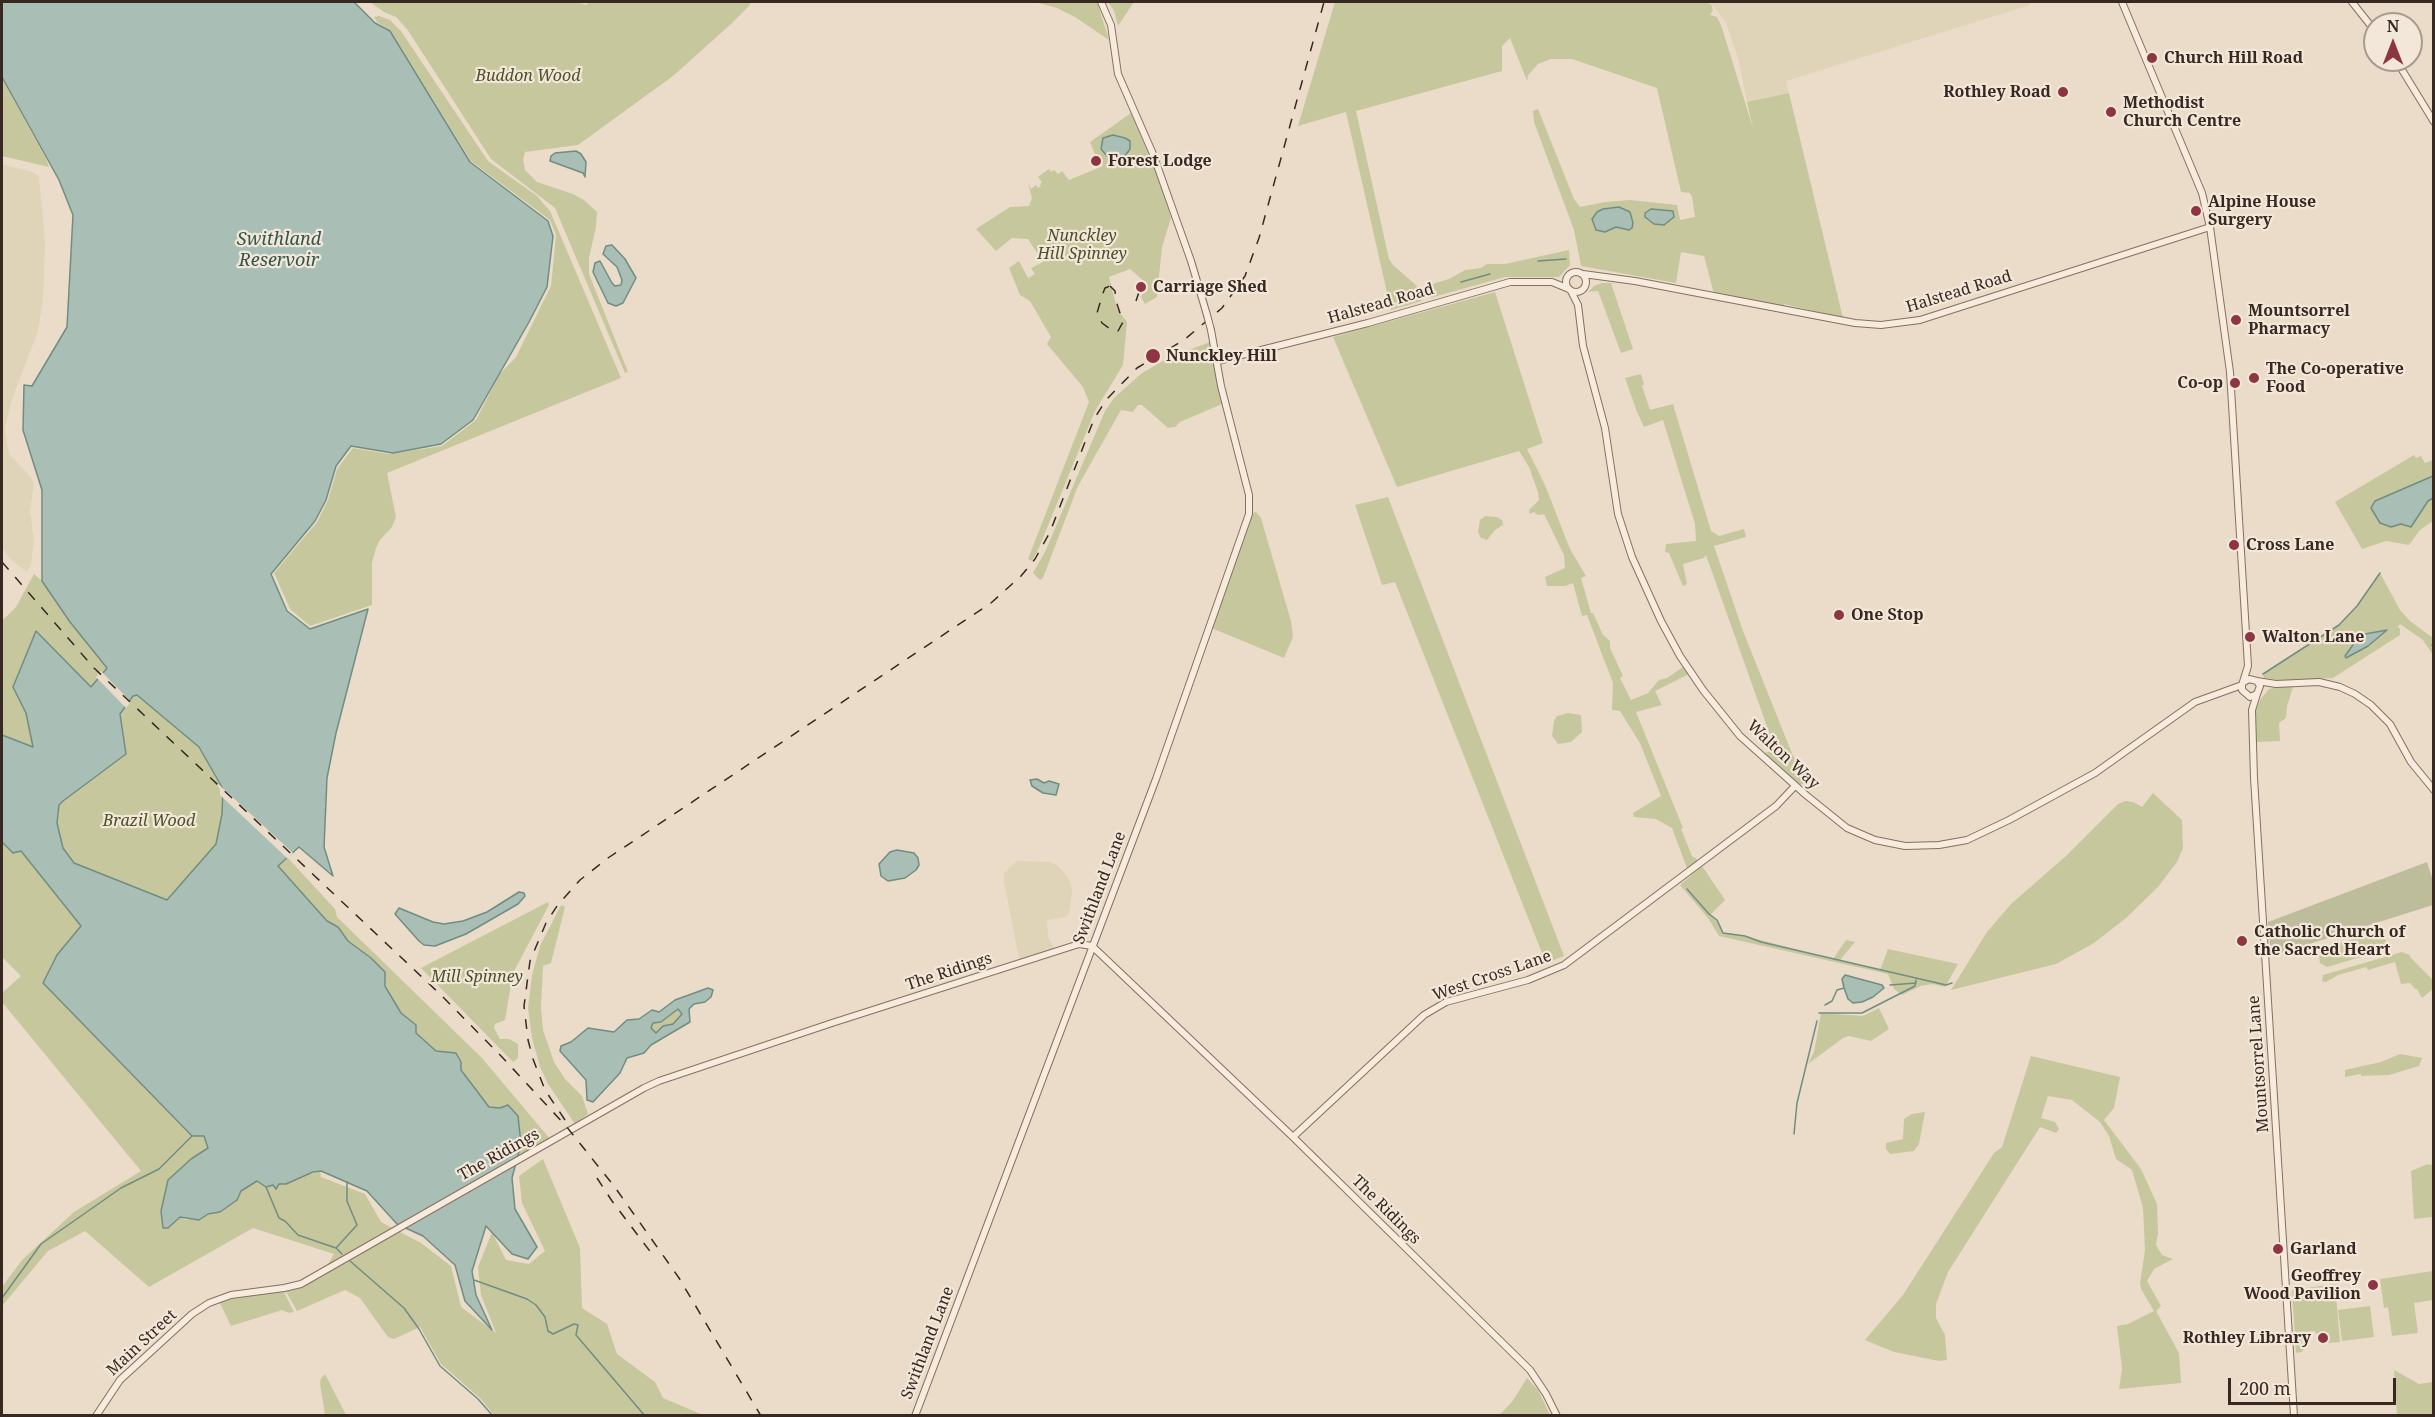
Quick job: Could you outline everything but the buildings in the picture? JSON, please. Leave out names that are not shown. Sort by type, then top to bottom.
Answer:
[{"type":"street","name":"Swithland Lane","points":[[915,1416],[1156,779],[1249,514],[1249,495],[1221,386],[1218,361],[1207,315],[1154,154],[1118,74],[1111,25],[1101,2]]},
{"type":"street","points":[[2122,2],[2202,193],[2210,227],[2227,340],[2248,666],[2243,683],[2246,696]]},
{"type":"street","points":[[2352,2],[2363,16]]},
{"type":"street","points":[[2403,72],[2433,122]]},
{"type":"street","name":"Halstead Road","points":[[1583,274],[1635,281],[1855,323],[1897,324],[1920,320],[2210,227]]},
{"type":"street","points":[[1584,288],[1586,280],[1583,274],[1575,272],[1568,276],[1566,284],[1570,290],[1578,292],[1603,278]]},
{"type":"street","name":"Halstead Road","points":[[1552,282],[1568,276]]},
{"type":"street","name":"Halstead Road","points":[[1218,361],[1368,323],[1501,284],[1519,281],[1552,282],[1570,290]]},
{"type":"street","name":"Walton Way","points":[[1578,305],[1584,288]]},
{"type":"street","name":"Walton Way","points":[[1570,290],[1578,305],[1583,346],[1609,452],[1615,503],[1624,535],[1647,591],[1675,647],[1703,690],[1740,736],[1795,786],[1847,828],[1875,840],[1905,846],[1967,840],[2095,773],[2205,696],[2243,683]]},
{"type":"street","points":[[2248,666],[2260,686],[2258,693]]},
{"type":"street","points":[[2243,683],[2249,679],[2276,684],[2319,682],[2340,687],[2355,694],[2371,705],[2390,724],[2411,762],[2433,790]]},
{"type":"street","points":[[2219,692],[2253,697],[2276,684]]},
{"type":"street","name":"Mountsorrel Lane","points":[[2252,710],[2258,693]]},
{"type":"street","name":"Mountsorrel Lane","points":[[2246,696],[2252,710],[2259,859],[2295,1416]]},
{"type":"street","name":"West Cross Lane","points":[[1293,1137],[1429,1011],[1446,1002],[1528,980],[1564,966],[1776,806],[1795,786]]},
{"type":"street","name":"The Ridings","points":[[216,1299],[301,1284],[658,1081],[1079,944],[1092,946],[1293,1137],[1530,1370],[1557,1416]]},
{"type":"street","name":"Main Street","points":[[96,1416],[120,1380],[137,1363],[192,1314],[216,1299]]},
{"type":"shaded area","points":[[2029,2],[2030,5],[1786,81],[1789,93],[1747,102],[1738,58],[1726,23],[1711,3]]},
{"type":"shaded area","points":[[2,164],[39,176],[45,242],[43,300],[38,331],[12,399],[5,428],[9,454],[34,483],[30,511],[34,540],[31,565],[27,572],[11,560],[2,548]]},
{"type":"shaded area","points":[[1016,861],[1050,862],[1058,866],[1069,879],[1072,890],[1069,913],[1066,917],[1047,920],[1048,937],[1054,948],[1019,959],[1004,881],[1004,873]]},
{"type":"green space","name":"Buddon Wood","points":[[370,2],[577,2],[586,5],[589,2],[751,2],[731,24],[673,76],[578,145],[525,152],[523,160],[525,170],[537,182],[573,194],[597,212],[589,258],[589,274],[628,372],[625,373],[555,208],[491,159],[407,29],[396,17]]},
{"type":"green space","points":[[1035,2],[1097,2],[1109,40],[1075,17],[1057,8]]},
{"type":"green space","points":[[1108,2],[1134,2],[1118,26],[1114,11]]},
{"type":"green space","points":[[1335,2],[1704,2],[1711,4],[1713,10],[1710,15],[1717,17],[1721,25],[1753,128],[1747,102],[1789,93],[1843,318],[1784,304],[1784,307],[1714,294],[1704,256],[1681,252],[1676,283],[1581,266],[1574,230],[1534,122],[1533,111],[1538,109],[1574,199],[1580,207],[1630,200],[1677,205],[1680,220],[1695,217],[1692,197],[1690,193],[1681,192],[1657,88],[1572,59],[1551,59],[1538,64],[1528,75],[1527,81],[1510,38],[1502,46],[1502,71],[1356,111],[1389,259],[1417,286],[1422,301],[1391,310],[1346,112],[1298,126]]},
{"type":"green space","points":[[379,16],[390,20],[401,31],[488,161],[537,196],[550,211],[621,378],[387,473],[396,517],[392,527],[376,548],[372,563],[372,605],[310,626],[290,609],[274,573],[317,522],[328,500],[337,469],[353,448],[389,454],[442,446],[476,420],[499,375],[516,357],[551,286],[556,235],[550,220],[471,161],[391,31],[377,22],[374,17]]},
{"type":"green space","points":[[2,78],[46,159],[49,167],[2,156]]},
{"type":"green space","name":"Nunckley Hill Spinney","points":[[1131,113],[1160,181],[1171,218],[1162,247],[1157,297],[1145,304],[1141,297],[1147,284],[1130,269],[1109,277],[1117,309],[1127,322],[1123,365],[1095,411],[1032,561],[1028,559],[1089,402],[1083,387],[1047,344],[1051,337],[1030,301],[1020,295],[1009,268],[1019,261],[1028,278],[1035,274],[1031,268],[1043,262],[1028,239],[1012,238],[996,251],[976,229],[1010,207],[1029,206],[1032,198],[1028,184],[1031,189],[1036,185],[1038,188],[1041,186],[1042,182],[1038,177],[1049,169],[1058,174],[1062,171],[1069,180],[1103,166],[1099,156],[1096,157],[1090,142]]},
{"type":"green space","points":[[1569,250],[1570,265],[1559,277],[1505,277],[1430,298],[1426,286],[1449,279],[1465,270],[1481,268],[1487,264],[1505,264]]},
{"type":"green space","points":[[1611,283],[1633,349],[1621,353],[1598,291],[1588,292],[1594,286]]},
{"type":"green space","points":[[1495,292],[1543,443],[1527,449],[1545,485],[1570,549],[1586,576],[1581,578],[1591,613],[1603,635],[1610,641],[1610,648],[1623,676],[1620,678],[1631,700],[1648,693],[1659,680],[1667,678],[1686,665],[1691,673],[1655,691],[1662,705],[1636,712],[1692,856],[1701,862],[1688,871],[1672,828],[1656,819],[1634,817],[1633,813],[1661,796],[1640,743],[1620,711],[1612,710],[1613,683],[1587,615],[1582,616],[1573,583],[1565,586],[1547,586],[1545,577],[1565,568],[1564,555],[1544,514],[1538,515],[1534,512],[1530,514],[1529,510],[1539,500],[1538,492],[1529,467],[1519,451],[1397,487],[1333,337]]},
{"type":"green space","points":[[1210,342],[1222,404],[1180,422],[1175,427],[1168,428],[1142,405],[1138,405],[1133,412],[1121,410],[1078,486],[1043,578],[1040,580],[1033,573],[1045,552],[1105,411],[1114,398],[1142,373],[1170,357]]},
{"type":"green space","points":[[1641,374],[1644,384],[1642,386],[1650,410],[1673,404],[1711,531],[1719,536],[1744,529],[1746,537],[1714,546],[1743,631],[1793,756],[1801,763],[1798,765],[1806,783],[1795,786],[1761,755],[1775,749],[1706,555],[1704,558],[1683,564],[1687,584],[1683,586],[1669,553],[1665,552],[1666,544],[1696,541],[1695,524],[1663,420],[1644,427],[1637,412],[1625,378]]},
{"type":"green space","points":[[2414,455],[2416,458],[2421,456],[2425,463],[2433,460],[2433,521],[2420,530],[2409,545],[2386,541],[2362,549],[2335,502]]},
{"type":"green space","points":[[1388,497],[1564,956],[1546,963],[1395,582],[1382,585],[1355,505]]},
{"type":"green space","points":[[1256,512],[1261,518],[1291,621],[1293,637],[1284,658],[1209,627],[1249,514]]},
{"type":"green space","points":[[1485,516],[1497,517],[1502,520],[1503,525],[1495,530],[1487,540],[1481,538],[1478,532],[1480,520]]},
{"type":"green space","points":[[2380,573],[2400,610],[2410,621],[2433,638],[2433,655],[2423,640],[2400,624],[2398,627],[2400,635],[2333,678],[2284,681],[2264,678],[2263,674],[2339,625],[2357,606]]},
{"type":"green space","points":[[34,574],[42,581],[70,622],[107,668],[91,687],[36,631],[13,687],[26,713],[33,747],[2,735],[2,621],[16,607]]},
{"type":"green space","points":[[2283,686],[2293,687],[2286,718],[2279,723],[2280,741],[2256,742],[2256,710],[2260,700],[2269,689]]},
{"type":"green space","name":"Brazil Wood","points":[[137,695],[199,747],[223,789],[222,814],[216,844],[167,900],[74,863],[63,848],[57,823],[59,806],[63,801],[126,754],[120,714],[133,696]]},
{"type":"green space","points":[[1568,713],[1581,715],[1582,732],[1571,742],[1558,744],[1552,736],[1554,721],[1557,716]]},
{"type":"green space","points":[[2153,793],[2182,820],[2183,848],[2177,862],[2158,887],[2126,918],[2094,943],[2056,964],[1951,990],[1987,932],[2012,903],[2066,856],[2118,804],[2125,801],[2133,802],[2142,807]]},
{"type":"green space","points":[[2,842],[13,853],[21,851],[81,926],[43,983],[191,1136],[203,1135],[208,1148],[191,1159],[168,1228],[180,1217],[186,1220],[220,1212],[237,1200],[241,1191],[257,1181],[279,1184],[320,1171],[321,1177],[365,1194],[381,1222],[421,1243],[451,1266],[461,1307],[496,1333],[481,1295],[478,1267],[492,1232],[506,1260],[529,1264],[545,1251],[522,1203],[519,1176],[543,1159],[580,1248],[582,1308],[607,1324],[617,1354],[655,1382],[663,1398],[703,1415],[494,1415],[481,1399],[441,1364],[420,1327],[394,1339],[388,1337],[360,1298],[345,1290],[297,1311],[285,1290],[320,1278],[334,1254],[253,1228],[149,1287],[85,1231],[48,1251],[2,1306],[2,1287],[22,1260],[74,1212],[141,1171],[2,1002],[2,993],[21,976],[2,957]]},
{"type":"green space","points":[[288,858],[335,909],[337,917],[482,1058],[550,1139],[539,1147],[519,1155],[521,1144],[500,1108],[489,1107],[461,1070],[461,1062],[436,1051],[416,1033],[416,1025],[401,1013],[371,958],[348,941],[338,927],[327,921],[278,866]]},
{"type":"green space","points":[[2427,862],[2433,881],[2433,905],[2271,956],[2268,922]]},
{"type":"green space","points":[[1702,866],[1725,900],[1710,915],[1717,920],[1723,933],[1745,936],[1833,959],[1846,940],[1855,942],[1840,960],[1880,970],[1888,949],[1958,964],[1945,987],[1932,984],[1921,986],[1902,995],[1894,989],[1888,974],[1719,936],[1708,918],[1680,885]]},
{"type":"green space","name":"Mill Spinney","points":[[548,902],[549,905],[513,973],[505,1020],[495,1024],[494,1028],[500,1039],[509,1039],[518,1044],[518,1058],[513,1062],[421,968]]},
{"type":"green space","points":[[561,905],[565,907],[551,963],[543,966],[541,1008],[543,1030],[554,1062],[565,1079],[582,1096],[588,1114],[575,1124],[548,1084],[540,1067],[532,1038],[528,1008],[532,975],[540,946]]},
{"type":"green space","points":[[2383,930],[2388,949],[2327,967],[2320,963],[2318,950]]},
{"type":"green space","points":[[2402,952],[2410,955],[2433,980],[2433,989],[2422,998],[2410,983],[2401,984],[2395,962],[2368,970],[2366,967],[2338,975],[2326,982],[2322,981],[2323,975]]},
{"type":"green space","points":[[1879,1008],[1889,1029],[1871,1041],[1849,1036],[1843,1038],[1808,1064],[1814,1052],[1821,1013],[1863,1016]]},
{"type":"green space","points":[[678,1009],[682,1014],[680,1019],[673,1024],[663,1026],[656,1033],[651,1028],[653,1023]]},
{"type":"green space","points":[[2400,1054],[2422,1058],[2419,1066],[2389,1075],[2361,1076],[2361,1074],[2345,1077],[2345,1070],[2381,1062]]},
{"type":"green space","points":[[2031,1056],[2120,1077],[2114,1108],[2104,1120],[2141,1169],[2157,1204],[2156,1245],[2162,1255],[2173,1259],[2154,1269],[2147,1281],[2161,1306],[2156,1311],[2179,1353],[2181,1383],[2119,1389],[2122,1369],[2117,1326],[2128,1324],[2154,1311],[2140,1283],[2145,1250],[2143,1208],[2132,1170],[2116,1159],[2109,1136],[2100,1122],[2072,1100],[2048,1096],[2041,1118],[2055,1122],[2059,1129],[2056,1133],[2040,1127],[1948,1272],[1936,1304],[1936,1318],[1945,1335],[1947,1360],[1939,1361],[1894,1352],[1865,1340],[1903,1295],[1994,1153],[2002,1147]]},
{"type":"green space","points":[[1925,1112],[1919,1144],[1914,1151],[1890,1154],[1886,1149],[1886,1143],[1903,1139],[1904,1119],[1912,1114]]},
{"type":"green space","points":[[2433,1162],[2433,1217],[2414,1219],[2411,1171],[2428,1164],[2431,1165]]},
{"type":"green space","points":[[2433,1271],[2433,1300],[2414,1303],[2418,1333],[2392,1336],[2388,1307],[2384,1308],[2380,1279]]},
{"type":"green space","points":[[2335,1284],[2340,1342],[2328,1343],[2325,1332],[2301,1333],[2302,1346],[2307,1346],[2302,1352],[2296,1353],[2292,1290]]},
{"type":"green space","points":[[283,1290],[294,1312],[289,1313],[282,1310],[231,1326],[219,1301],[235,1296]]},
{"type":"green space","points":[[2370,1306],[2374,1337],[2342,1341],[2338,1310]]},
{"type":"green space","points":[[2394,1370],[2419,1384],[2433,1382],[2433,1415],[2397,1415]]},
{"type":"green space","points":[[325,1374],[346,1415],[325,1415],[320,1383]]},
{"type":"green space","points":[[1527,1378],[1538,1390],[1550,1415],[1499,1415],[1512,1402]]},
{"type":"water","name":"Swithland Reservoir","points":[[2,2],[354,2],[375,23],[390,31],[470,162],[548,221],[553,236],[547,287],[473,420],[441,444],[393,453],[351,446],[336,466],[326,500],[315,521],[271,574],[287,611],[310,629],[368,609],[336,733],[327,778],[324,847],[333,876],[299,847],[278,866],[327,921],[338,927],[348,941],[385,972],[385,986],[401,1013],[416,1025],[416,1033],[436,1051],[456,1053],[461,1062],[461,1070],[489,1107],[500,1108],[508,1105],[518,1116],[521,1144],[512,1178],[515,1209],[537,1247],[528,1259],[512,1254],[486,1226],[472,1271],[476,1295],[492,1330],[465,1301],[455,1265],[423,1236],[397,1224],[367,1191],[321,1171],[313,1172],[286,1184],[279,1184],[276,1189],[273,1185],[266,1187],[257,1181],[241,1191],[237,1200],[220,1212],[208,1214],[199,1220],[180,1217],[168,1228],[163,1228],[161,1211],[168,1180],[191,1159],[208,1148],[204,1136],[192,1136],[43,983],[57,955],[81,926],[21,851],[13,853],[2,842],[2,735],[33,747],[26,713],[13,687],[36,631],[91,687],[107,668],[70,622],[42,581],[42,490],[23,430],[24,385],[32,386],[67,327],[73,215],[59,180],[2,77]],"holes":[[[137,695],[199,747],[223,789],[222,814],[216,844],[167,900],[74,863],[63,848],[57,823],[59,805],[126,754],[120,714],[133,696]]]},
{"type":"water","points":[[1113,135],[1130,141],[1130,149],[1124,157],[1107,156],[1101,149],[1103,138]]},
{"type":"water","points":[[576,151],[586,162],[585,177],[583,173],[550,161],[551,156],[555,153]]},
{"type":"water","points":[[1619,207],[1630,212],[1632,228],[1629,230],[1616,227],[1605,232],[1596,230],[1592,219],[1597,212]]},
{"type":"water","points":[[1651,209],[1673,211],[1674,217],[1664,225],[1654,224],[1645,217],[1645,213]]},
{"type":"water","points":[[612,245],[625,259],[636,278],[623,303],[616,306],[608,303],[593,272],[595,263],[600,261],[612,283],[615,286],[621,285],[622,280],[617,267],[603,254],[606,246]]},
{"type":"water","points":[[2433,476],[2433,498],[2428,501],[2411,527],[2401,524],[2391,527],[2380,523],[2371,508],[2375,501]]},
{"type":"water","points":[[2387,630],[2368,646],[2346,658],[2345,656],[2360,635]]},
{"type":"water","points":[[1037,779],[1044,783],[1049,781],[1059,784],[1056,795],[1043,793],[1032,786],[1030,780]]},
{"type":"water","points":[[897,850],[914,853],[919,865],[905,878],[888,881],[881,876],[879,864],[890,852]]},
{"type":"water","points":[[519,892],[524,893],[525,896],[518,904],[466,934],[435,946],[424,945],[419,941],[395,914],[399,908],[433,922],[444,924],[463,921],[487,912]]},
{"type":"water","points":[[1845,975],[1882,985],[1884,988],[1873,997],[1853,1003],[1848,999],[1844,988],[1842,979]]},
{"type":"water","points":[[708,988],[713,990],[711,997],[705,1002],[694,1004],[689,1009],[690,1022],[651,1045],[644,1053],[627,1058],[620,1073],[593,1102],[587,1100],[586,1080],[560,1051],[561,1046],[571,1042],[588,1028],[614,1032],[627,1020],[639,1019],[652,1010],[659,1012],[675,1000]],"holes":[[[678,1009],[682,1014],[673,1024],[663,1026],[656,1033],[651,1028],[653,1023],[661,1022]]]},
{"type":"pier","points":[[101,671],[131,702],[126,708],[96,677]]},
{"type":"pier","points":[[214,780],[293,853],[288,859],[220,795],[220,789]]},
{"type":"waterway","points":[[1538,261],[1566,259]]},
{"type":"waterway","points":[[1461,282],[1490,274]]},
{"type":"waterway","points":[[2263,674],[2339,625],[2357,606],[2380,573]]},
{"type":"waterway","points":[[1687,889],[1717,920],[1723,933],[1745,936],[1761,942],[1946,985],[1952,983]]},
{"type":"waterway","points":[[1819,1013],[1862,1013],[1915,986],[1916,980]]},
{"type":"waterway","points":[[1890,985],[1916,983]]},
{"type":"waterway","points":[[1825,1005],[1832,1001],[1837,990],[1844,988]]},
{"type":"waterway","points":[[1794,1134],[1797,1103],[1817,1021]]},
{"type":"waterway","points":[[2,1298],[41,1244],[121,1188],[159,1169],[192,1136]]},
{"type":"waterway","points":[[336,1248],[357,1225],[347,1201],[347,1182]]},
{"type":"waterway","points":[[266,1187],[279,1218],[298,1235],[336,1248],[342,1254]]},
{"type":"waterway","points":[[350,1261],[404,1308],[440,1366],[478,1399],[493,1416]]},
{"type":"waterway","points":[[474,1280],[527,1299],[536,1305],[545,1317],[548,1331],[553,1334],[574,1324],[578,1325],[576,1335],[645,1416]]},
{"type":"railway","points":[[565,1120],[545,1090],[533,1059],[524,1006],[530,961],[546,923],[557,906],[580,880],[608,858],[991,603],[1021,576],[1035,559],[1050,532],[1094,419],[1106,400],[1137,368],[1184,340],[1222,308],[1245,276],[1259,238],[1324,2]]},
{"type":"railway","points":[[1110,286],[1115,291],[1123,322],[1118,331],[1113,331],[1102,323],[1097,313],[1105,288],[1110,286]]},
{"type":"railway","points":[[1136,301],[1140,289]]},
{"type":"railway","points":[[2,562],[94,668],[441,995],[566,1126],[614,1186],[679,1278],[761,1416]]},
{"type":"railway","points":[[597,1178],[652,1254]]},
{"type":"place","name":"Church Hill Road","points":[[2152,58]]},
{"type":"place","name":"Rothley Road","points":[[2063,92]]},
{"type":"place","name":"Methodist Church Centre","points":[[2111,112]]},
{"type":"place","name":"Forest Lodge","points":[[1096,161]]},
{"type":"place","name":"Alpine House Surgery","points":[[2196,211]]},
{"type":"place","name":"Carriage Shed","points":[[1141,287]]},
{"type":"place","name":"Mountsorrel Pharmacy","points":[[2236,320]]},
{"type":"place","name":"Nunckley Hill","points":[[1153,356]]},
{"type":"place","name":"The Co-operative Food","points":[[2254,378]]},
{"type":"place","name":"Co-op","points":[[2235,383]]},
{"type":"place","name":"Cross Lane","points":[[2234,545]]},
{"type":"place","name":"One Stop","points":[[1839,615]]},
{"type":"place","name":"Walton Lane","points":[[2250,637]]},
{"type":"place","name":"Catholic Church of the Sacred Heart","points":[[2242,941]]},
{"type":"place","name":"Garland","points":[[2278,1249]]},
{"type":"place","name":"Geoffrey Wood Pavilion","points":[[2373,1285]]},
{"type":"place","name":"Rothley Library","points":[[2323,1338]]}]
